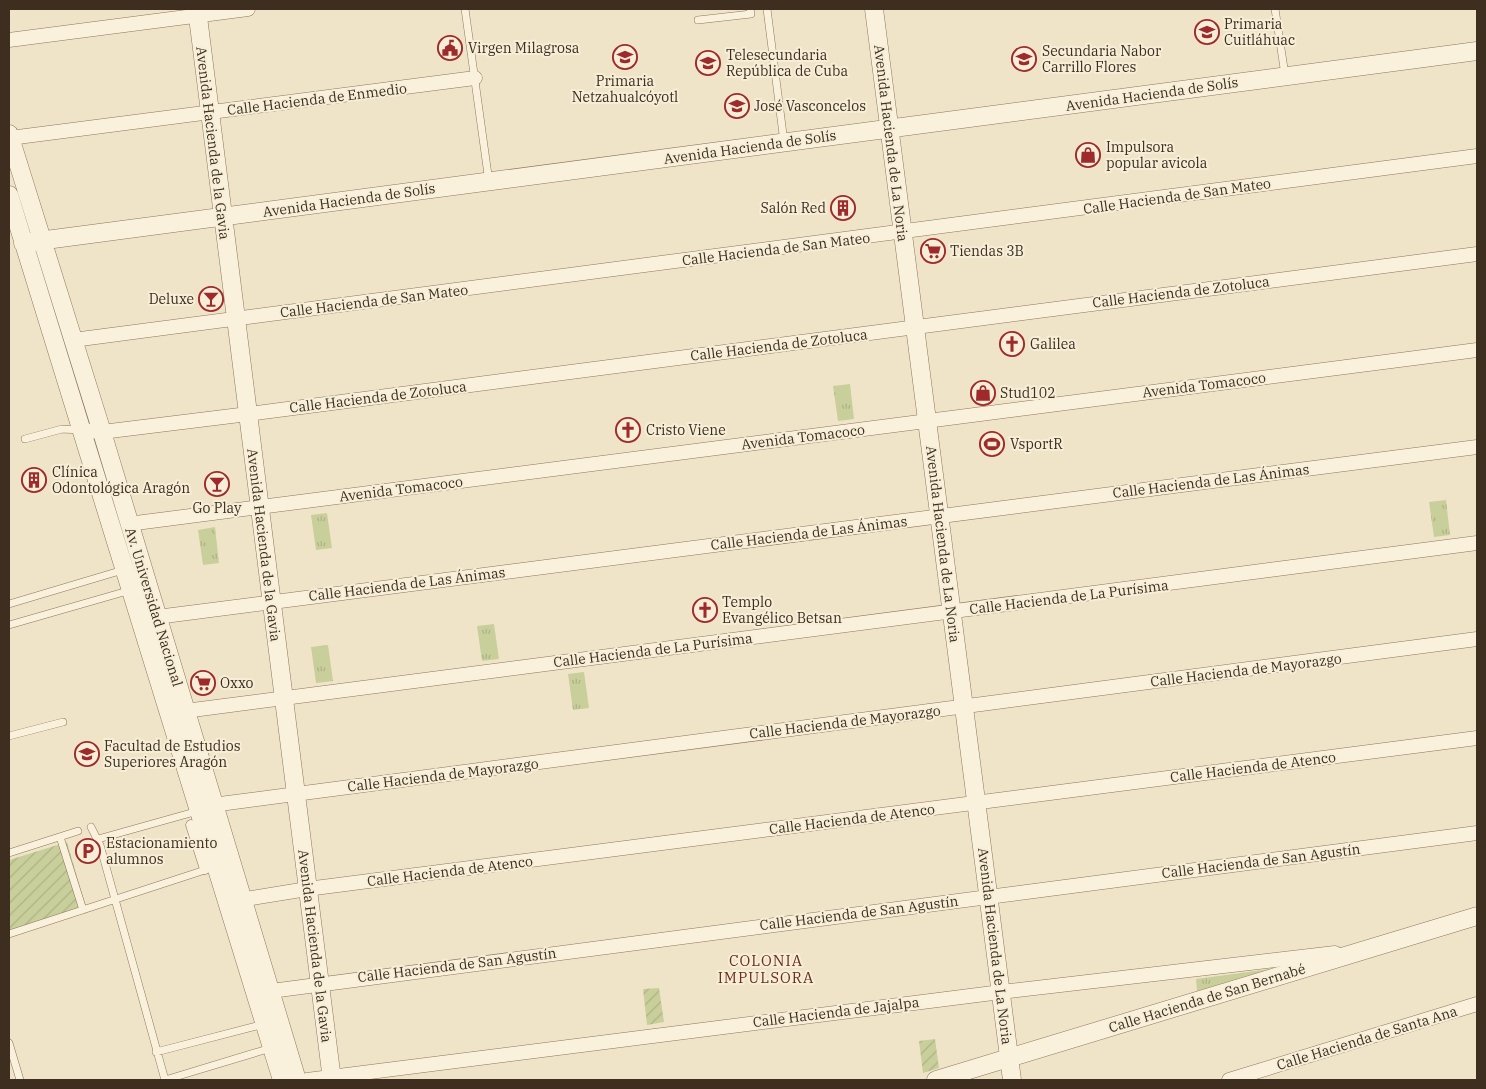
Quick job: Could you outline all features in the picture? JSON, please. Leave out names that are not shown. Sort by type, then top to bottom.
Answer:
[{"type":"street","points":[[9,40],[197,12],[248,9]]},
{"type":"street","name":"Avenida Hacienda de La Noria","points":[[874,9],[1012,1080]]},
{"type":"street","name":"Avenida Hacienda de la Gavia","points":[[197,12],[331,1078]]},
{"type":"street","name":"Avenida Hacienda de Solís","points":[[23,243],[1477,51]]},
{"type":"street","name":"Calle Hacienda de Enmedio","points":[[9,136],[475,78]]},
{"type":"street","name":"Av. Universidad Nacional","points":[[9,136],[74,340],[128,524],[149,618],[200,814],[271,991],[296,1080]]},
{"type":"street","name":"Calle Hacienda de San Mateo","points":[[74,340],[902,233],[1477,156]]},
{"type":"street","name":"Av. Universidad Nacional","points":[[9,195],[125,570],[132,590],[149,618],[185,711],[210,868],[234,901],[264,1024],[282,1080]]},
{"type":"street","name":"Calle Hacienda de Zotoluca","points":[[81,430],[102,432],[248,414],[1477,254]]},
{"type":"street","name":"Avenida Tomacoco","points":[[128,524],[1477,350]]},
{"type":"street","name":"Calle Hacienda de Las Ánimas","points":[[149,618],[1477,447]]},
{"type":"street","name":"Calle Hacienda de La Purísima","points":[[185,711],[1477,543]]},
{"type":"street","name":"Calle Hacienda de Mayorazgo","points":[[200,814],[295,794],[1477,639]]},
{"type":"street","name":"Calle Hacienda de Atenco","points":[[234,901],[307,889],[1477,738]]},
{"type":"street","name":"Calle Hacienda de San Agustín","points":[[271,991],[319,983],[1477,833]]},
{"type":"street","name":"Calle Hacienda de San Bernabé","points":[[936,1080],[1477,916]]},
{"type":"street","name":"Calle Hacienda de Jajalpa","points":[[307,1080],[1001,992],[1366,950]]},
{"type":"street","name":"Calle Hacienda de Santa Ana","points":[[1228,1080],[1477,1004]]},
{"type":"lane","points":[[465,9],[489,182]]},
{"type":"lane","points":[[698,20],[751,14],[750,9]]},
{"type":"lane","points":[[767,9],[784,143]]},
{"type":"lane","points":[[1276,9],[1285,76]]},
{"type":"lane","points":[[25,439],[62,429],[81,430]]},
{"type":"lane","points":[[9,604],[125,570]]},
{"type":"lane","points":[[9,625],[132,590]]},
{"type":"lane","points":[[9,736],[63,722]]},
{"type":"lane","points":[[98,839],[200,814]]},
{"type":"lane","points":[[92,827],[98,839],[165,1080],[271,1048]]},
{"type":"lane","points":[[9,853],[78,831]]},
{"type":"lane","points":[[60,837],[83,910]]},
{"type":"lane","points":[[9,934],[210,868]]},
{"type":"lane","points":[[156,1052],[264,1024]]},
{"type":"lane","points":[[9,1043],[20,1080]]},
{"type":"green space","points":[[850,384],[854,419],[838,421],[833,386]]},
{"type":"green space","points":[[1446,500],[1450,535],[1434,537],[1429,502]]},
{"type":"green space","points":[[327,513],[332,548],[316,550],[311,515]]},
{"type":"green space","points":[[215,527],[219,563],[203,565],[198,530]]},
{"type":"green space","points":[[494,624],[499,659],[482,661],[477,626]]},
{"type":"green space","points":[[328,645],[333,681],[316,683],[311,647]]},
{"type":"green space","points":[[584,672],[589,708],[573,710],[568,674]]},
{"type":"green space","points":[[67,842],[87,911],[9,934],[9,860]]},
{"type":"green space","points":[[1270,969],[1197,991],[1196,979]]},
{"type":"green space","points":[[659,988],[664,1022],[647,1025],[643,989]]},
{"type":"green space","points":[[935,1039],[939,1068],[923,1073],[919,1041]]},
{"type":"place","name":"Primaria Cuitláhuac","points":[[1207,32]]},
{"type":"place","name":"Virgen Milagrosa","points":[[450,48]]},
{"type":"place","name":"Primaria Netzahualcóyotl","points":[[625,57]]},
{"type":"place","name":"Secundaria Nabor Carrillo Flores","points":[[1024,59]]},
{"type":"place","name":"Telesecundaria República de Cuba","points":[[708,63]]},
{"type":"place","name":"José Vasconcelos","points":[[737,106]]},
{"type":"place","name":"Impulsora popular avicola","points":[[1088,155]]},
{"type":"place","name":"Salón Red","points":[[843,208]]},
{"type":"place","name":"Tiendas 3B","points":[[933,251]]},
{"type":"place","name":"Deluxe","points":[[211,299]]},
{"type":"place","name":"Galilea","points":[[1012,344]]},
{"type":"place","name":"Stud102","points":[[983,393]]},
{"type":"place","name":"Cristo Viene","points":[[628,430]]},
{"type":"place","name":"VsportR","points":[[992,444]]},
{"type":"place","name":"Clínica Odontológica Aragón","points":[[34,480]]},
{"type":"place","name":"Go Play","points":[[217,484]]},
{"type":"place","name":"Templo Evangélico Betsan","points":[[705,610]]},
{"type":"place","name":"Oxxo","points":[[203,683]]},
{"type":"place","name":"Facultad de Estudios Superiores Aragón","points":[[87,754]]},
{"type":"place","name":"Estacionamiento alumnos","points":[[88,851]]},
{"type":"district","name":"COLONIA IMPULSORA","points":[[766,968]]}]
